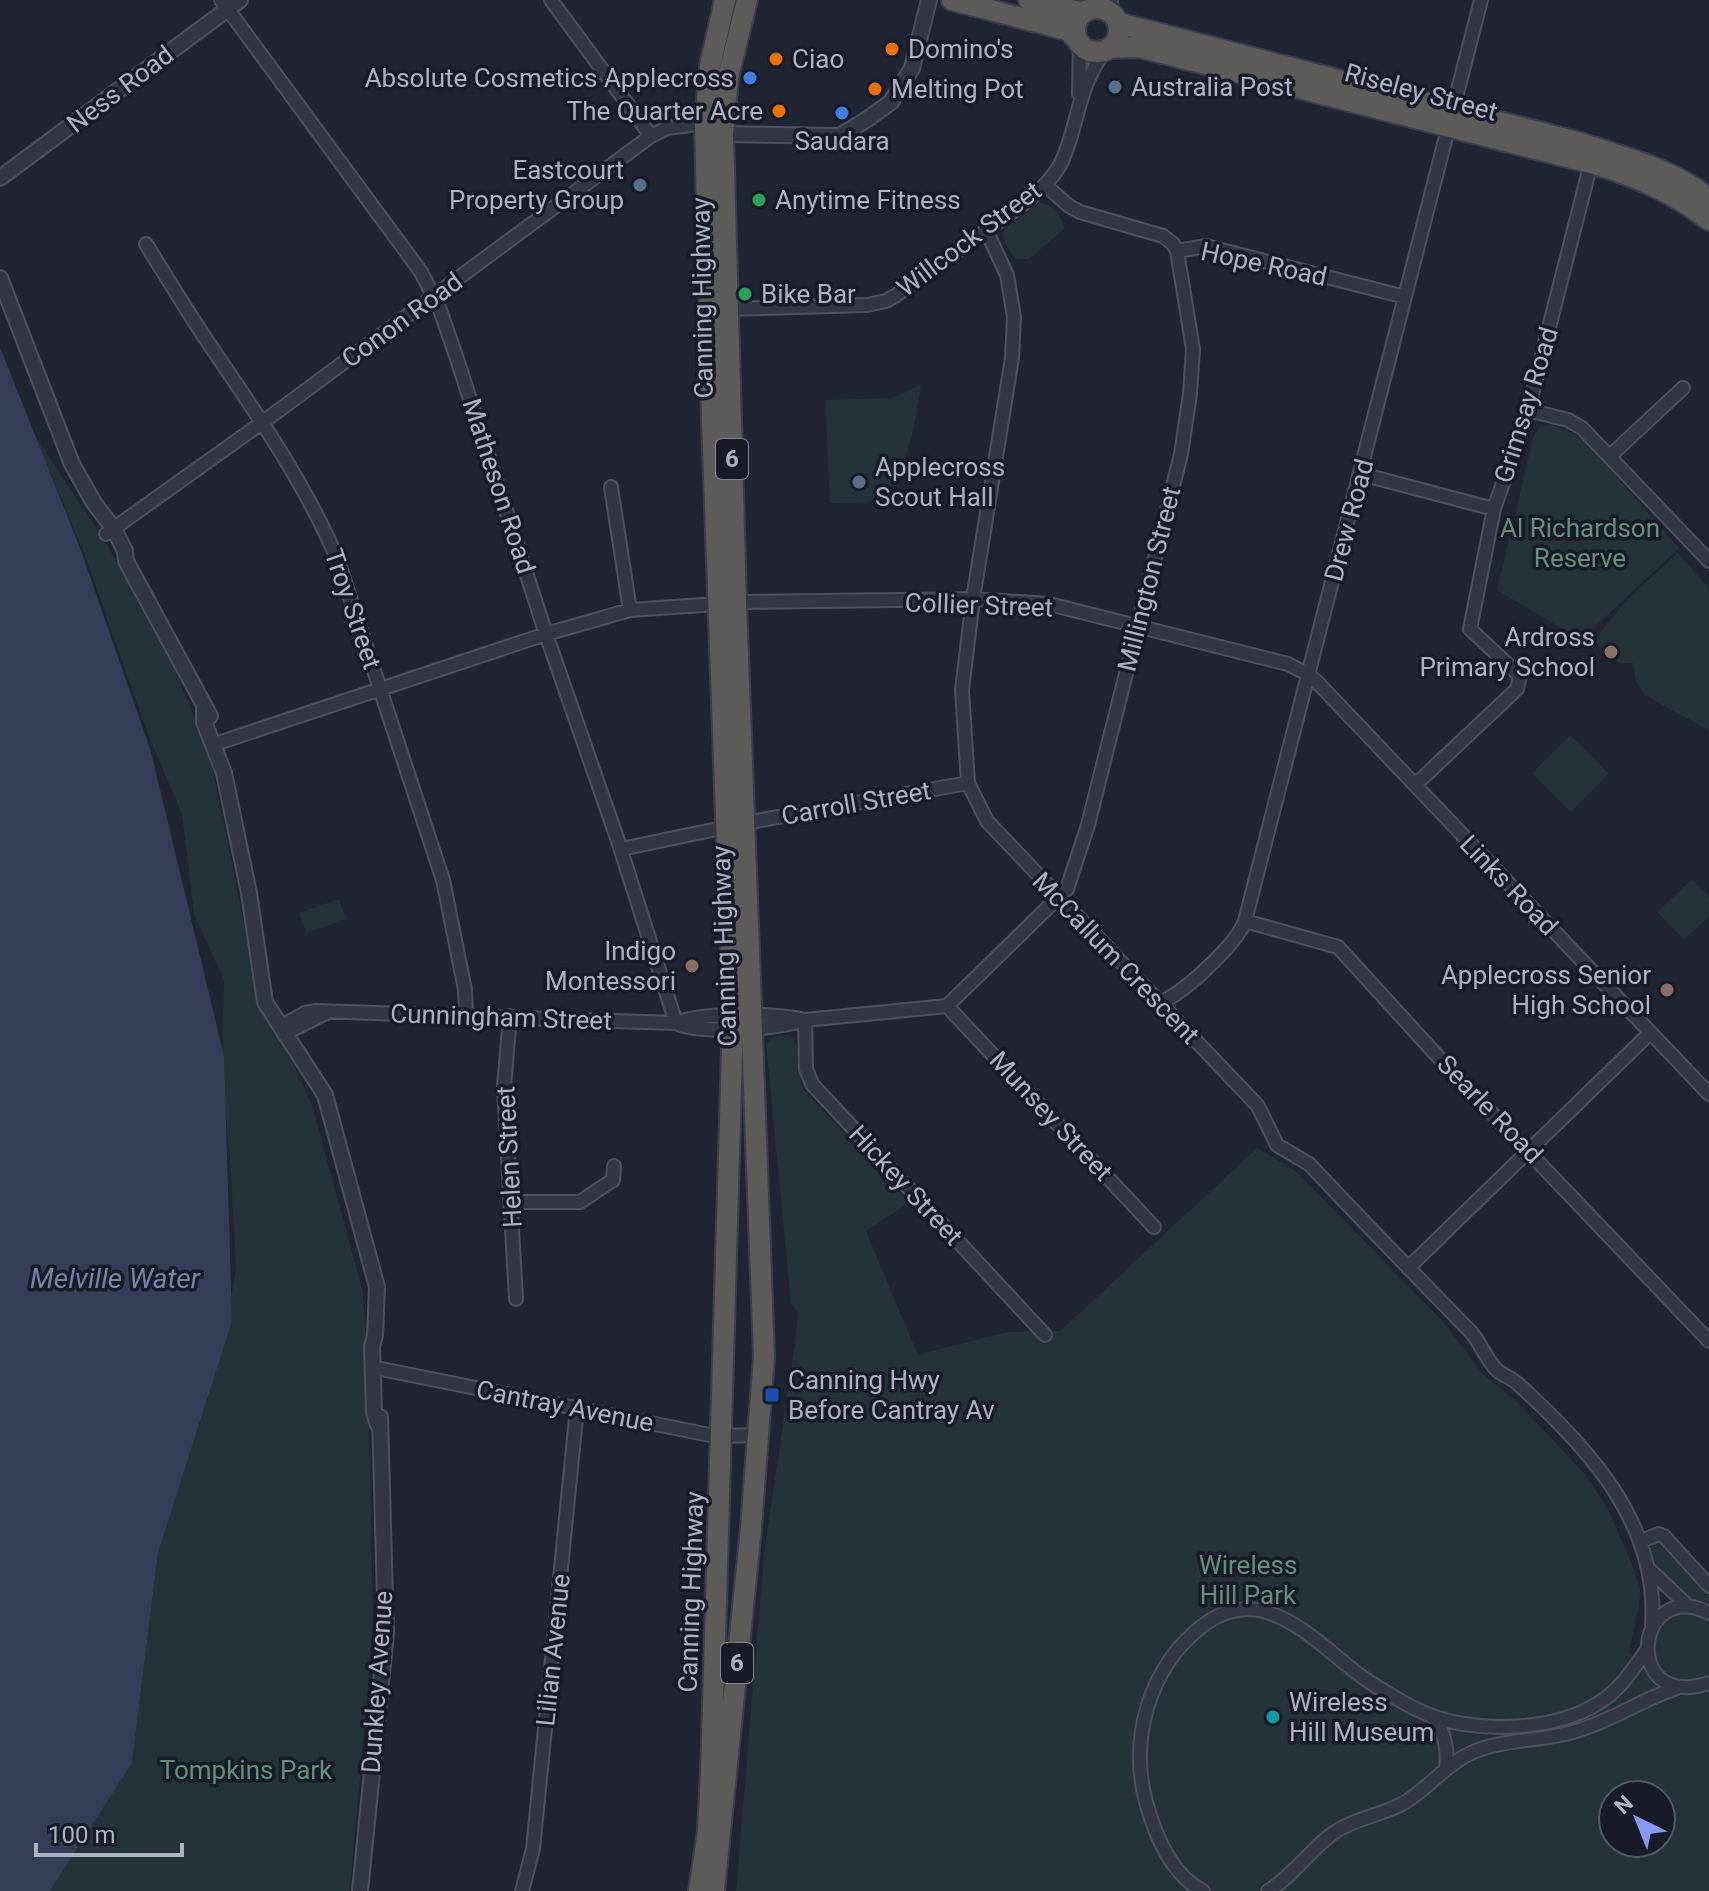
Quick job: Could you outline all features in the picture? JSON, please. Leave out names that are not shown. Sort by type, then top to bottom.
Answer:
[{"type":"highway","name":"Canning Highway","points":[[714,1891],[751,1528],[764,1356],[764,1302],[743,1022],[719,310],[705,123],[710,66],[725,0]]},
{"type":"highway","name":"Canning Highway","points":[[719,310],[723,134],[728,78],[747,0]]},
{"type":"highway","name":"Riseley Street","points":[[952,0],[1067,30],[1091,51],[1139,47],[1450,118],[1577,142],[1646,164],[1709,199]]},
{"type":"highway","name":"Riseley Street","points":[[1029,0],[1113,12],[1591,163],[1675,195],[1709,220]]},
{"type":"highway","points":[[1078,41],[1077,21],[1089,8]]},
{"type":"highway","points":[[1107,50],[1119,32],[1113,12]]},
{"type":"highway","name":"Canning Highway","points":[[699,1891],[708,1831],[721,1436],[743,1022]]},
{"type":"street","points":[[551,0],[651,136]]},
{"type":"street","points":[[723,134],[840,136],[869,118],[891,102],[912,68],[929,0]]},
{"type":"street","name":"Drew Road","points":[[1159,1003],[1173,998],[1234,941],[1245,921],[1481,0]]},
{"type":"street","name":"Ness Road","points":[[0,178],[229,3]]},
{"type":"street","name":"Matheson Road","points":[[229,3],[421,272],[434,297],[621,849],[676,1023]]},
{"type":"street","name":"Willcock Street","points":[[1078,41],[1079,101]]},
{"type":"street","name":"Willcock Street","points":[[719,310],[867,305],[886,301],[1045,185],[1061,163],[1079,101],[1095,65],[1107,50]]},
{"type":"street","name":"Conon Road","points":[[110,532],[651,136],[667,128],[705,123]]},
{"type":"street","name":"Grimsay Road","points":[[1415,785],[1517,689],[1520,676],[1470,629],[1494,509],[1528,410],[1591,163]]},
{"type":"street","name":"Hope Road","points":[[1045,185],[1080,212],[1163,236],[1177,251],[1206,246],[1405,297]]},
{"type":"street","name":"McCallum Crescent","points":[[986,230],[1007,272],[1014,317],[1012,358],[973,599],[962,690],[968,783],[987,821],[1258,1106],[1277,1145],[1309,1164],[1474,1335],[1497,1370],[1516,1382],[1594,1462],[1620,1498],[1650,1570],[1654,1606],[1646,1651]]},
{"type":"street","name":"Troy Street","points":[[146,244],[214,352],[263,422],[326,533],[443,880],[465,990],[466,1014]]},
{"type":"street","name":"Millington Street","points":[[1057,897],[1067,889],[1080,852],[1181,454],[1193,349],[1177,251]]},
{"type":"street","points":[[0,278],[72,464],[110,532],[125,551],[126,561],[184,665],[210,717],[216,743]]},
{"type":"street","points":[[1610,456],[1683,388]]},
{"type":"street","points":[[1528,410],[1576,424],[1709,561]]},
{"type":"street","points":[[1361,474],[1494,509]]},
{"type":"street","points":[[611,487],[630,610]]},
{"type":"street","name":"Collier Street","points":[[216,743],[546,634],[630,610],[727,603],[973,599],[1049,604],[1288,664],[1309,675]]},
{"type":"street","name":"Links Road","points":[[1309,675],[1709,1094]]},
{"type":"street","name":"Dunkley Avenue","points":[[216,743],[226,762],[224,773],[249,893],[265,1002],[299,1047],[300,1055],[325,1095],[377,1287],[375,1336],[381,1410],[378,1425],[386,1633],[360,1891]]},
{"type":"street","name":"Carroll Street","points":[[621,849],[968,783]]},
{"type":"street","points":[[947,1006],[1057,897]]},
{"type":"street","name":"Searle Road","points":[[1245,921],[1338,947],[1442,1061],[1709,1341]]},
{"type":"street","name":"Cunningham Street","points":[[286,1028],[326,1013],[466,1014],[676,1023],[687,1028],[788,1016],[805,1020],[947,1006]]},
{"type":"street","name":"Munsey Street","points":[[947,1006],[1154,1227]]},
{"type":"street","name":"Helen Street","points":[[510,1016],[504,1087],[516,1299]]},
{"type":"street","name":"Hickey Street","points":[[805,1020],[806,1069],[812,1084],[1045,1335]]},
{"type":"street","points":[[1408,1268],[1650,1033]]},
{"type":"street","points":[[511,1202],[580,1202],[613,1180],[614,1166]]},
{"type":"street","name":"Cantray Avenue","points":[[377,1370],[721,1436],[758,1435]]},
{"type":"street","name":"Lilian Avenue","points":[[522,1891],[533,1849],[577,1408]]},
{"type":"street","points":[[1640,1542],[1658,1534],[1664,1536],[1709,1586]]},
{"type":"street","name":"McCallum Crescent","points":[[1650,1570],[1688,1606]]},
{"type":"street","points":[[1652,1625],[1674,1608],[1688,1606],[1709,1613]]},
{"type":"street","points":[[1203,1891],[1184,1878],[1162,1846],[1147,1808],[1139,1768],[1140,1739],[1146,1710],[1159,1677],[1181,1646],[1219,1614],[1234,1610],[1261,1611],[1285,1620],[1367,1680],[1433,1716],[1503,1727],[1542,1724],[1572,1717],[1598,1704],[1615,1690],[1646,1651],[1657,1674],[1677,1688]]},
{"type":"street","points":[[1268,1891],[1279,1885],[1332,1834],[1399,1805],[1467,1755],[1493,1745],[1546,1739],[1577,1731],[1604,1721],[1647,1698],[1677,1688],[1694,1688],[1709,1683]]},
{"type":"street","points":[[1433,1716],[1446,1737],[1446,1768]]},
{"type":"green space","points":[[1040,203],[1056,212],[1064,229],[1029,259],[1016,259],[1005,244],[1003,233],[1006,227]]},
{"type":"green space","points":[[921,385],[907,452],[892,484],[882,495],[868,502],[830,503],[825,400],[893,398]]},
{"type":"green space","name":"Al Richardson Reserve","points":[[1553,425],[1584,439],[1679,548],[1581,640],[1497,590],[1533,438],[1540,426]]},
{"type":"green space","name":"Tompkins Park","points":[[35,436],[104,539],[174,669],[209,752],[255,978],[312,1105],[363,1292],[368,1367],[373,1627],[350,1891],[50,1891],[132,1763],[158,1553],[217,1368],[236,1271],[222,1073],[224,980],[194,915],[182,814],[149,737],[84,553]]},
{"type":"green space","points":[[1678,553],[1709,589],[1709,730],[1644,695],[1636,681],[1633,663],[1619,663],[1593,641],[1629,598]]},
{"type":"green space","points":[[1570,735],[1609,774],[1571,812],[1532,773]]},
{"type":"green space","points":[[1692,879],[1709,897],[1709,916],[1684,940],[1657,912]]},
{"type":"green space","points":[[339,899],[346,919],[306,933],[299,913]]},
{"type":"green space","name":"Wireless Hill Park","points":[[790,1035],[797,1045],[803,1089],[909,1203],[866,1231],[918,1355],[1007,1332],[1060,1331],[1257,1148],[1297,1172],[1445,1324],[1484,1375],[1513,1398],[1585,1474],[1608,1509],[1640,1589],[1629,1652],[1641,1664],[1645,1662],[1651,1676],[1671,1696],[1709,1690],[1709,1891],[736,1891],[764,1553],[798,1312],[791,1304],[766,1044],[773,1037]]},
{"type":"green space","points":[[1658,1540],[1663,1541],[1709,1582],[1709,1602],[1687,1597],[1670,1586],[1658,1569],[1650,1548]]},
{"type":"green space","points":[[1686,1611],[1709,1617],[1709,1675],[1692,1682],[1677,1681],[1664,1673],[1656,1661],[1653,1646],[1656,1632],[1667,1619]]},
{"type":"water","name":"Melville Water","points":[[0,347],[80,548],[151,752],[224,1056],[232,1321],[158,1553],[132,1763],[50,1891],[0,1891]]},
{"type":"place","name":"Domino's","points":[[892,49]]},
{"type":"place","name":"Ciao","points":[[776,59]]},
{"type":"place","name":"Absolute Cosmetics Applecross","points":[[750,78]]},
{"type":"place","name":"Australia Post","points":[[1115,87]]},
{"type":"place","name":"Melting Pot","points":[[875,89]]},
{"type":"place","name":"The Quarter Acre","points":[[779,111]]},
{"type":"place","name":"Saudara","points":[[842,113]]},
{"type":"place","name":"Eastcourt Property Group","points":[[640,185]]},
{"type":"place","name":"Anytime Fitness","points":[[759,200]]},
{"type":"place","name":"Bike Bar","points":[[745,294]]},
{"type":"place","name":"Applecross Scout Hall","points":[[859,482]]},
{"type":"place","name":"Ardross Primary School","points":[[1611,652]]},
{"type":"place","name":"Indigo Montessori","points":[[692,966]]},
{"type":"place","name":"Applecross Senior High School","points":[[1667,990]]},
{"type":"place","name":"Canning Hwy Before Cantray Av","points":[[772,1395]]},
{"type":"place","name":"Wireless Hill Museum","points":[[1273,1717]]}]
